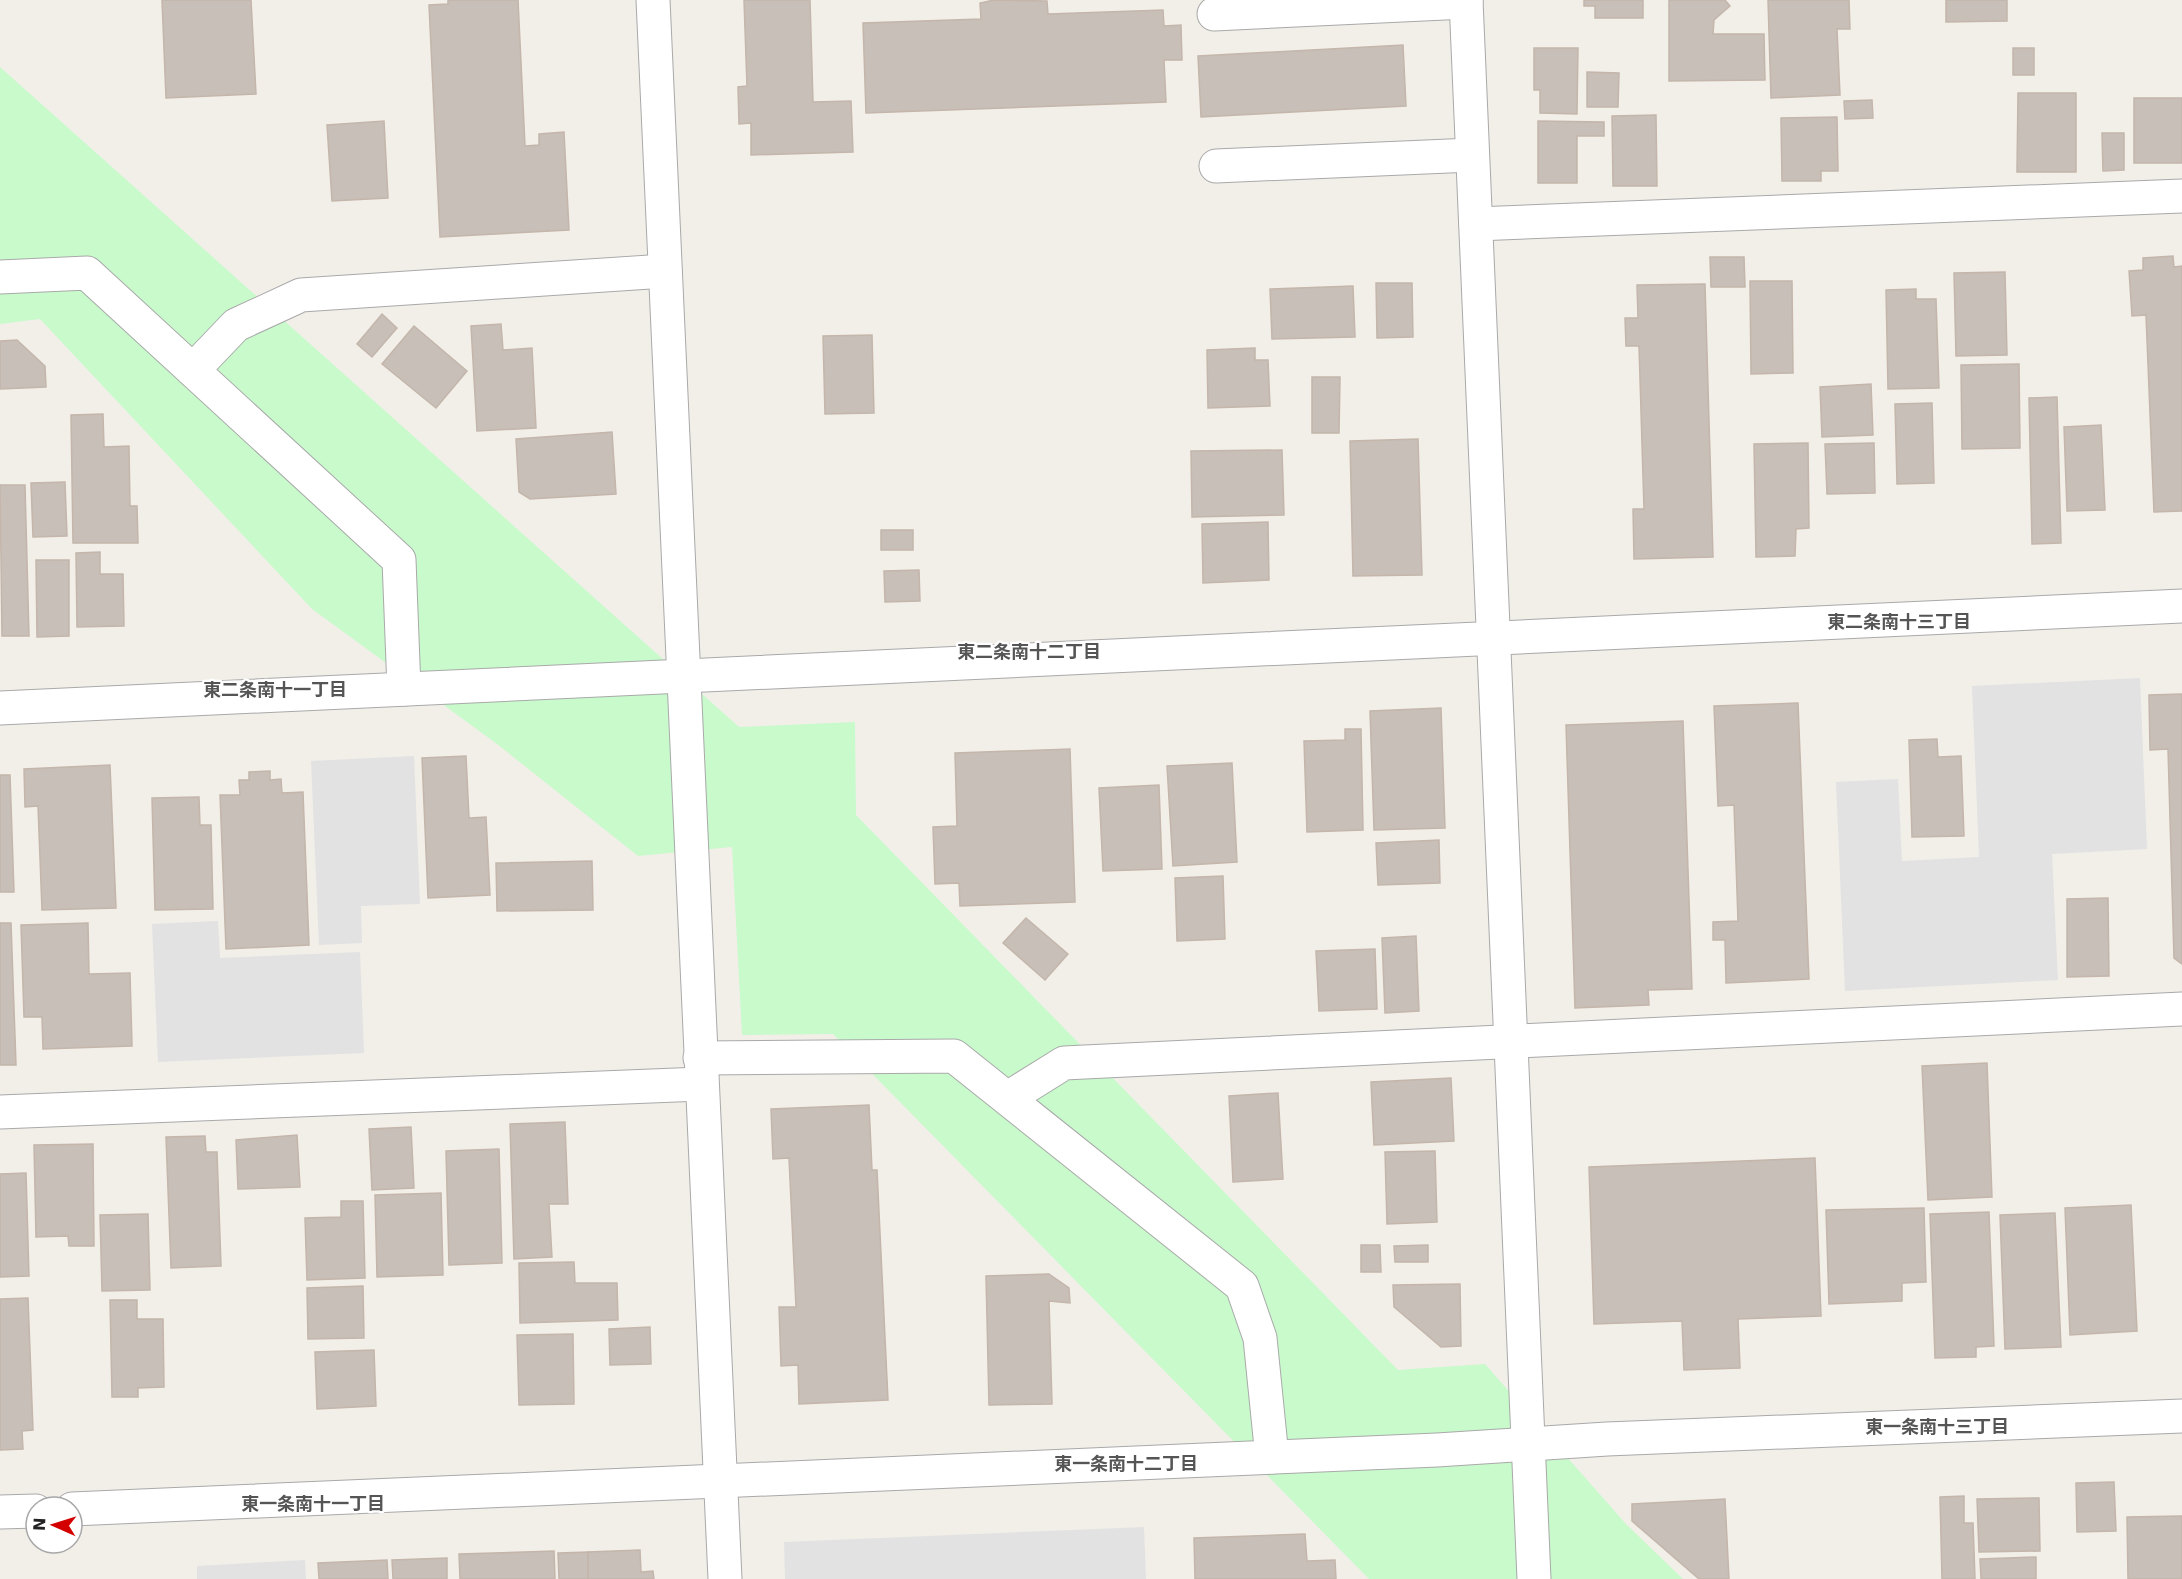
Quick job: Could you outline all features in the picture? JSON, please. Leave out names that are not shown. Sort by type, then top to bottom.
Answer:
[{"type":"street","points":[[653,0],[700,1071],[725,1579]]},
{"type":"street","points":[[1214,14],[1466,1],[1534,1579]]},
{"type":"street","points":[[1216,166],[1472,155]]},
{"type":"street","points":[[1476,224],[2182,196]]},
{"type":"street","points":[[193,370],[236,325],[301,295],[665,271]]},
{"type":"street","points":[[0,278],[87,273],[399,560],[404,689]]},
{"type":"street","points":[[0,708],[2182,606]]},
{"type":"street","points":[[1008,1098],[1064,1063],[1512,1039],[2182,1009]]},
{"type":"street","points":[[0,1112],[954,1056],[1242,1286],[1260,1338],[1272,1457]]},
{"type":"street","points":[[84,1508],[1272,1457],[1529,1445],[1607,1439],[2182,1416]]},
{"type":"street","points":[[0,1512],[24,1511]]},
{"type":"green space","points":[[0,67],[739,727],[855,722],[856,815],[1398,1370],[1485,1364],[1626,1524],[1683,1579],[1369,1579],[833,1034],[742,1035],[732,847],[638,856],[497,744],[312,609],[40,319],[0,324]]},
{"type":"shaded area","points":[[2140,678],[2147,849],[2052,854],[2058,980],[1845,991],[1836,782],[1898,779],[1902,861],[1979,857],[1972,686]]},
{"type":"shaded area","points":[[414,756],[420,904],[361,906],[362,943],[319,945],[311,761]]},
{"type":"shaded area","points":[[218,921],[220,958],[360,952],[364,1053],[158,1062],[152,924]]},
{"type":"shaded area","points":[[1144,1527],[1146,1579],[785,1579],[784,1542]]},
{"type":"shaded area","points":[[305,1560],[306,1579],[197,1579],[197,1566]]},
{"type":"building","points":[[162,0],[251,0],[256,94],[166,98]]},
{"type":"building","points":[[448,0],[518,0],[525,146],[539,145],[539,134],[564,132],[569,230],[440,237],[429,5],[448,4]]},
{"type":"building","points":[[744,0],[810,0],[813,102],[851,101],[853,152],[751,155],[751,123],[739,124],[738,87],[747,86]]},
{"type":"building","points":[[994,0],[1047,1],[1048,14],[1163,10],[1164,26],[1181,25],[1182,60],[1164,60],[1166,102],[866,113],[863,23],[981,19],[980,3]]},
{"type":"building","points":[[1584,0],[1643,0],[1643,18],[1595,18],[1595,6],[1584,6]]},
{"type":"building","points":[[1669,0],[1725,0],[1730,6],[1714,20],[1713,34],[1764,34],[1765,80],[1669,81]]},
{"type":"building","points":[[1768,0],[1849,0],[1850,29],[1837,29],[1840,95],[1771,98]]},
{"type":"building","points":[[1946,0],[2007,0],[2007,21],[1946,22]]},
{"type":"building","points":[[1403,45],[1406,106],[1201,117],[1198,56]]},
{"type":"building","points":[[1534,48],[1578,48],[1577,114],[1540,113],[1540,90],[1534,90]]},
{"type":"building","points":[[2013,48],[2034,48],[2034,75],[2013,75]]},
{"type":"building","points":[[1587,72],[1619,73],[1618,107],[1587,107]]},
{"type":"building","points":[[2018,93],[2076,93],[2076,172],[2017,172]]},
{"type":"building","points":[[2134,98],[2182,98],[2182,163],[2134,163]]},
{"type":"building","points":[[1872,100],[1873,118],[1845,119],[1844,101]]},
{"type":"building","points":[[1656,115],[1657,186],[1613,186],[1612,116]]},
{"type":"building","points":[[1837,117],[1838,171],[1821,171],[1821,181],[1782,181],[1781,118]]},
{"type":"building","points":[[384,121],[388,198],[332,201],[327,125]]},
{"type":"building","points":[[1538,121],[1604,122],[1604,136],[1577,136],[1577,183],[1538,183]]},
{"type":"building","points":[[2102,133],[2124,133],[2124,170],[2103,171]]},
{"type":"building","points":[[2173,256],[2174,267],[2182,266],[2182,511],[2154,512],[2146,315],[2132,316],[2129,271],[2143,270],[2143,258]]},
{"type":"building","points":[[1710,257],[1744,257],[1745,287],[1711,287]]},
{"type":"building","points":[[2005,272],[2007,355],[1956,356],[1954,273]]},
{"type":"building","points":[[1750,281],[1792,281],[1793,373],[1751,374]]},
{"type":"building","points":[[1376,283],[1412,283],[1413,337],[1377,338]]},
{"type":"building","points":[[1705,284],[1713,557],[1634,559],[1633,509],[1644,509],[1639,346],[1626,346],[1625,318],[1638,318],[1637,285]]},
{"type":"building","points":[[1353,286],[1355,337],[1272,339],[1270,289]]},
{"type":"building","points":[[1916,289],[1916,299],[1936,299],[1939,388],[1888,389],[1886,290]]},
{"type":"building","points":[[382,314],[397,328],[372,357],[357,344]]},
{"type":"building","points":[[501,324],[503,350],[532,348],[536,428],[477,431],[471,326]]},
{"type":"building","points":[[414,326],[467,371],[436,408],[382,364]]},
{"type":"building","points":[[872,335],[874,413],[825,414],[823,336]]},
{"type":"building","points":[[17,340],[45,366],[46,387],[0,389],[0,341]]},
{"type":"building","points":[[1255,348],[1255,360],[1268,360],[1270,406],[1208,408],[1207,350]]},
{"type":"building","points":[[2019,364],[2020,448],[1962,449],[1961,365]]},
{"type":"building","points":[[1312,377],[1340,377],[1339,433],[1312,433]]},
{"type":"building","points":[[1871,384],[1873,435],[1822,437],[1820,387]]},
{"type":"building","points":[[2057,397],[2061,543],[2032,544],[2029,398]]},
{"type":"building","points":[[1932,403],[1934,483],[1897,484],[1895,404]]},
{"type":"building","points":[[103,414],[104,447],[129,446],[130,506],[137,506],[138,543],[73,543],[71,415]]},
{"type":"building","points":[[2101,425],[2105,510],[2067,511],[2064,427]]},
{"type":"building","points":[[612,432],[616,494],[530,499],[519,492],[516,439]]},
{"type":"building","points":[[1418,439],[1422,575],[1353,576],[1350,441]]},
{"type":"building","points":[[1808,443],[1809,528],[1796,529],[1795,556],[1756,557],[1754,444]]},
{"type":"building","points":[[1874,443],[1875,493],[1827,494],[1825,444]]},
{"type":"building","points":[[1282,450],[1284,515],[1192,517],[1191,451]]},
{"type":"building","points":[[65,482],[67,536],[33,537],[31,483]]},
{"type":"building","points":[[0,485],[25,485],[29,636],[2,636]]},
{"type":"building","points":[[1268,522],[1269,580],[1203,583],[1202,524]]},
{"type":"building","points":[[881,530],[913,530],[913,550],[881,550]]},
{"type":"building","points":[[100,552],[100,574],[123,574],[124,626],[77,627],[76,553]]},
{"type":"building","points":[[36,560],[69,560],[69,636],[37,637]]},
{"type":"building","points":[[919,570],[920,601],[885,602],[884,571]]},
{"type":"building","points":[[2182,694],[2182,964],[2174,958],[2168,749],[2150,750],[2149,695]]},
{"type":"building","points":[[1798,703],[1809,979],[1726,983],[1725,940],[1713,940],[1713,922],[1738,921],[1734,805],[1718,806],[1714,706]]},
{"type":"building","points":[[1441,708],[1445,828],[1374,830],[1370,711]]},
{"type":"building","points":[[1683,721],[1692,989],[1648,990],[1649,1005],[1575,1008],[1566,725]]},
{"type":"building","points":[[1345,729],[1361,729],[1363,830],[1307,832],[1304,741],[1345,740]]},
{"type":"building","points":[[1937,739],[1938,757],[1961,756],[1964,836],[1912,837],[1909,740]]},
{"type":"building","points":[[1070,749],[1075,902],[960,906],[959,883],[935,884],[933,827],[957,826],[955,753]]},
{"type":"building","points":[[466,756],[469,818],[486,817],[490,895],[428,898],[422,758]]},
{"type":"building","points":[[1232,763],[1237,862],[1173,866],[1167,766]]},
{"type":"building","points":[[110,765],[116,908],[42,910],[38,806],[25,807],[24,769]]},
{"type":"building","points":[[270,771],[270,780],[281,779],[282,793],[303,792],[309,945],[226,949],[220,795],[240,795],[239,780],[249,780],[249,772]]},
{"type":"building","points":[[0,775],[10,775],[14,892],[0,892]]},
{"type":"building","points":[[1159,785],[1162,869],[1103,871],[1099,788]]},
{"type":"building","points":[[199,797],[200,825],[211,825],[213,909],[155,910],[152,798]]},
{"type":"building","points":[[1439,840],[1440,883],[1378,885],[1376,843]]},
{"type":"building","points":[[592,861],[593,910],[497,911],[496,863]]},
{"type":"building","points":[[1223,876],[1225,939],[1177,941],[1175,878]]},
{"type":"building","points":[[2108,898],[2109,976],[2067,977],[2067,899]]},
{"type":"building","points":[[1026,918],[1068,954],[1045,980],[1003,943]]},
{"type":"building","points":[[0,923],[11,923],[16,1065],[0,1065]]},
{"type":"building","points":[[88,923],[89,974],[130,973],[132,1046],[43,1049],[42,1017],[24,1017],[21,925]]},
{"type":"building","points":[[1416,936],[1419,1011],[1385,1013],[1382,938]]},
{"type":"building","points":[[1375,949],[1377,1009],[1319,1011],[1316,951]]},
{"type":"building","points":[[1987,1063],[1992,1197],[1928,1200],[1922,1066]]},
{"type":"building","points":[[1451,1078],[1454,1141],[1374,1145],[1371,1082]]},
{"type":"building","points":[[1278,1093],[1283,1179],[1233,1182],[1229,1096]]},
{"type":"building","points":[[869,1105],[872,1170],[877,1170],[888,1400],[799,1404],[798,1365],[781,1366],[779,1307],[796,1307],[789,1158],[773,1159],[771,1109]]},
{"type":"building","points":[[565,1122],[568,1204],[549,1204],[552,1257],[514,1259],[510,1124]]},
{"type":"building","points":[[411,1127],[414,1188],[372,1190],[369,1129]]},
{"type":"building","points":[[297,1135],[300,1187],[238,1189],[236,1140]]},
{"type":"building","points":[[205,1136],[206,1152],[217,1152],[221,1266],[171,1268],[166,1137]]},
{"type":"building","points":[[93,1144],[94,1246],[69,1246],[68,1236],[36,1237],[34,1145]]},
{"type":"building","points":[[499,1149],[502,1263],[449,1265],[446,1151]]},
{"type":"building","points":[[1435,1151],[1437,1222],[1387,1224],[1385,1152]]},
{"type":"building","points":[[1815,1158],[1821,1316],[1738,1319],[1740,1368],[1684,1370],[1682,1321],[1594,1324],[1589,1167]]},
{"type":"building","points":[[26,1173],[29,1276],[0,1277],[0,1174]]},
{"type":"building","points":[[441,1193],[443,1275],[377,1277],[375,1195]]},
{"type":"building","points":[[341,1201],[363,1201],[365,1278],[307,1280],[305,1218],[341,1217]]},
{"type":"building","points":[[2131,1205],[2137,1331],[2070,1335],[2065,1208]]},
{"type":"building","points":[[1924,1208],[1926,1282],[1902,1283],[1902,1301],[1829,1304],[1826,1210]]},
{"type":"building","points":[[1989,1212],[1994,1346],[1976,1347],[1976,1357],[1935,1358],[1930,1214]]},
{"type":"building","points":[[2055,1213],[2061,1347],[2005,1349],[2000,1215]]},
{"type":"building","points":[[148,1214],[150,1290],[102,1291],[100,1215]]},
{"type":"building","points":[[1361,1245],[1380,1245],[1381,1272],[1361,1272]]},
{"type":"building","points":[[1428,1245],[1428,1262],[1395,1262],[1394,1246]]},
{"type":"building","points":[[574,1262],[575,1283],[617,1283],[618,1320],[520,1323],[519,1263]]},
{"type":"building","points":[[1049,1274],[1069,1288],[1070,1303],[1049,1301],[1052,1404],[989,1405],[986,1276]]},
{"type":"building","points":[[1460,1284],[1461,1346],[1441,1347],[1394,1307],[1393,1285]]},
{"type":"building","points":[[363,1286],[364,1338],[308,1339],[307,1288]]},
{"type":"building","points":[[28,1298],[33,1430],[22,1431],[23,1449],[0,1450],[0,1299]]},
{"type":"building","points":[[110,1300],[137,1300],[137,1319],[163,1319],[164,1387],[138,1388],[138,1397],[112,1397]]},
{"type":"building","points":[[650,1327],[651,1364],[610,1365],[609,1329]]},
{"type":"building","points":[[573,1334],[574,1404],[519,1405],[517,1335]]},
{"type":"building","points":[[374,1350],[376,1406],[317,1409],[315,1352]]},
{"type":"building","points":[[2114,1482],[2116,1531],[2077,1532],[2076,1483]]},
{"type":"building","points":[[1964,1496],[1964,1523],[1973,1523],[1975,1579],[1942,1579],[1940,1497]]},
{"type":"building","points":[[2039,1498],[2040,1551],[1979,1552],[1977,1499]]},
{"type":"building","points":[[1725,1499],[1729,1579],[1699,1579],[1632,1521],[1632,1504]]},
{"type":"building","points":[[2182,1516],[2182,1579],[2128,1579],[2127,1517]]},
{"type":"building","points":[[1305,1534],[1307,1561],[1335,1560],[1336,1579],[1195,1579],[1194,1538]]},
{"type":"building","points":[[640,1550],[641,1572],[653,1571],[654,1579],[588,1579],[588,1552]]},
{"type":"building","points":[[554,1551],[555,1579],[460,1579],[459,1554]]},
{"type":"building","points":[[588,1552],[588,1579],[559,1579],[558,1553]]},
{"type":"building","points":[[2036,1557],[2036,1579],[1981,1579],[1980,1559]]},
{"type":"building","points":[[447,1558],[447,1579],[393,1579],[392,1560]]},
{"type":"building","points":[[387,1560],[388,1579],[319,1579],[318,1563]]},
{"type":"district","name":"東二条南十三丁目","points":[[1899,621]]},
{"type":"district","name":"東二条南十二丁目","points":[[1029,651]]},
{"type":"district","name":"東二条南十一丁目","points":[[275,689]]},
{"type":"district","name":"東一条南十三丁目","points":[[1937,1426]]},
{"type":"district","name":"東一条南十二丁目","points":[[1126,1463]]},
{"type":"district","name":"東一条南十一丁目","points":[[313,1503]]}]
